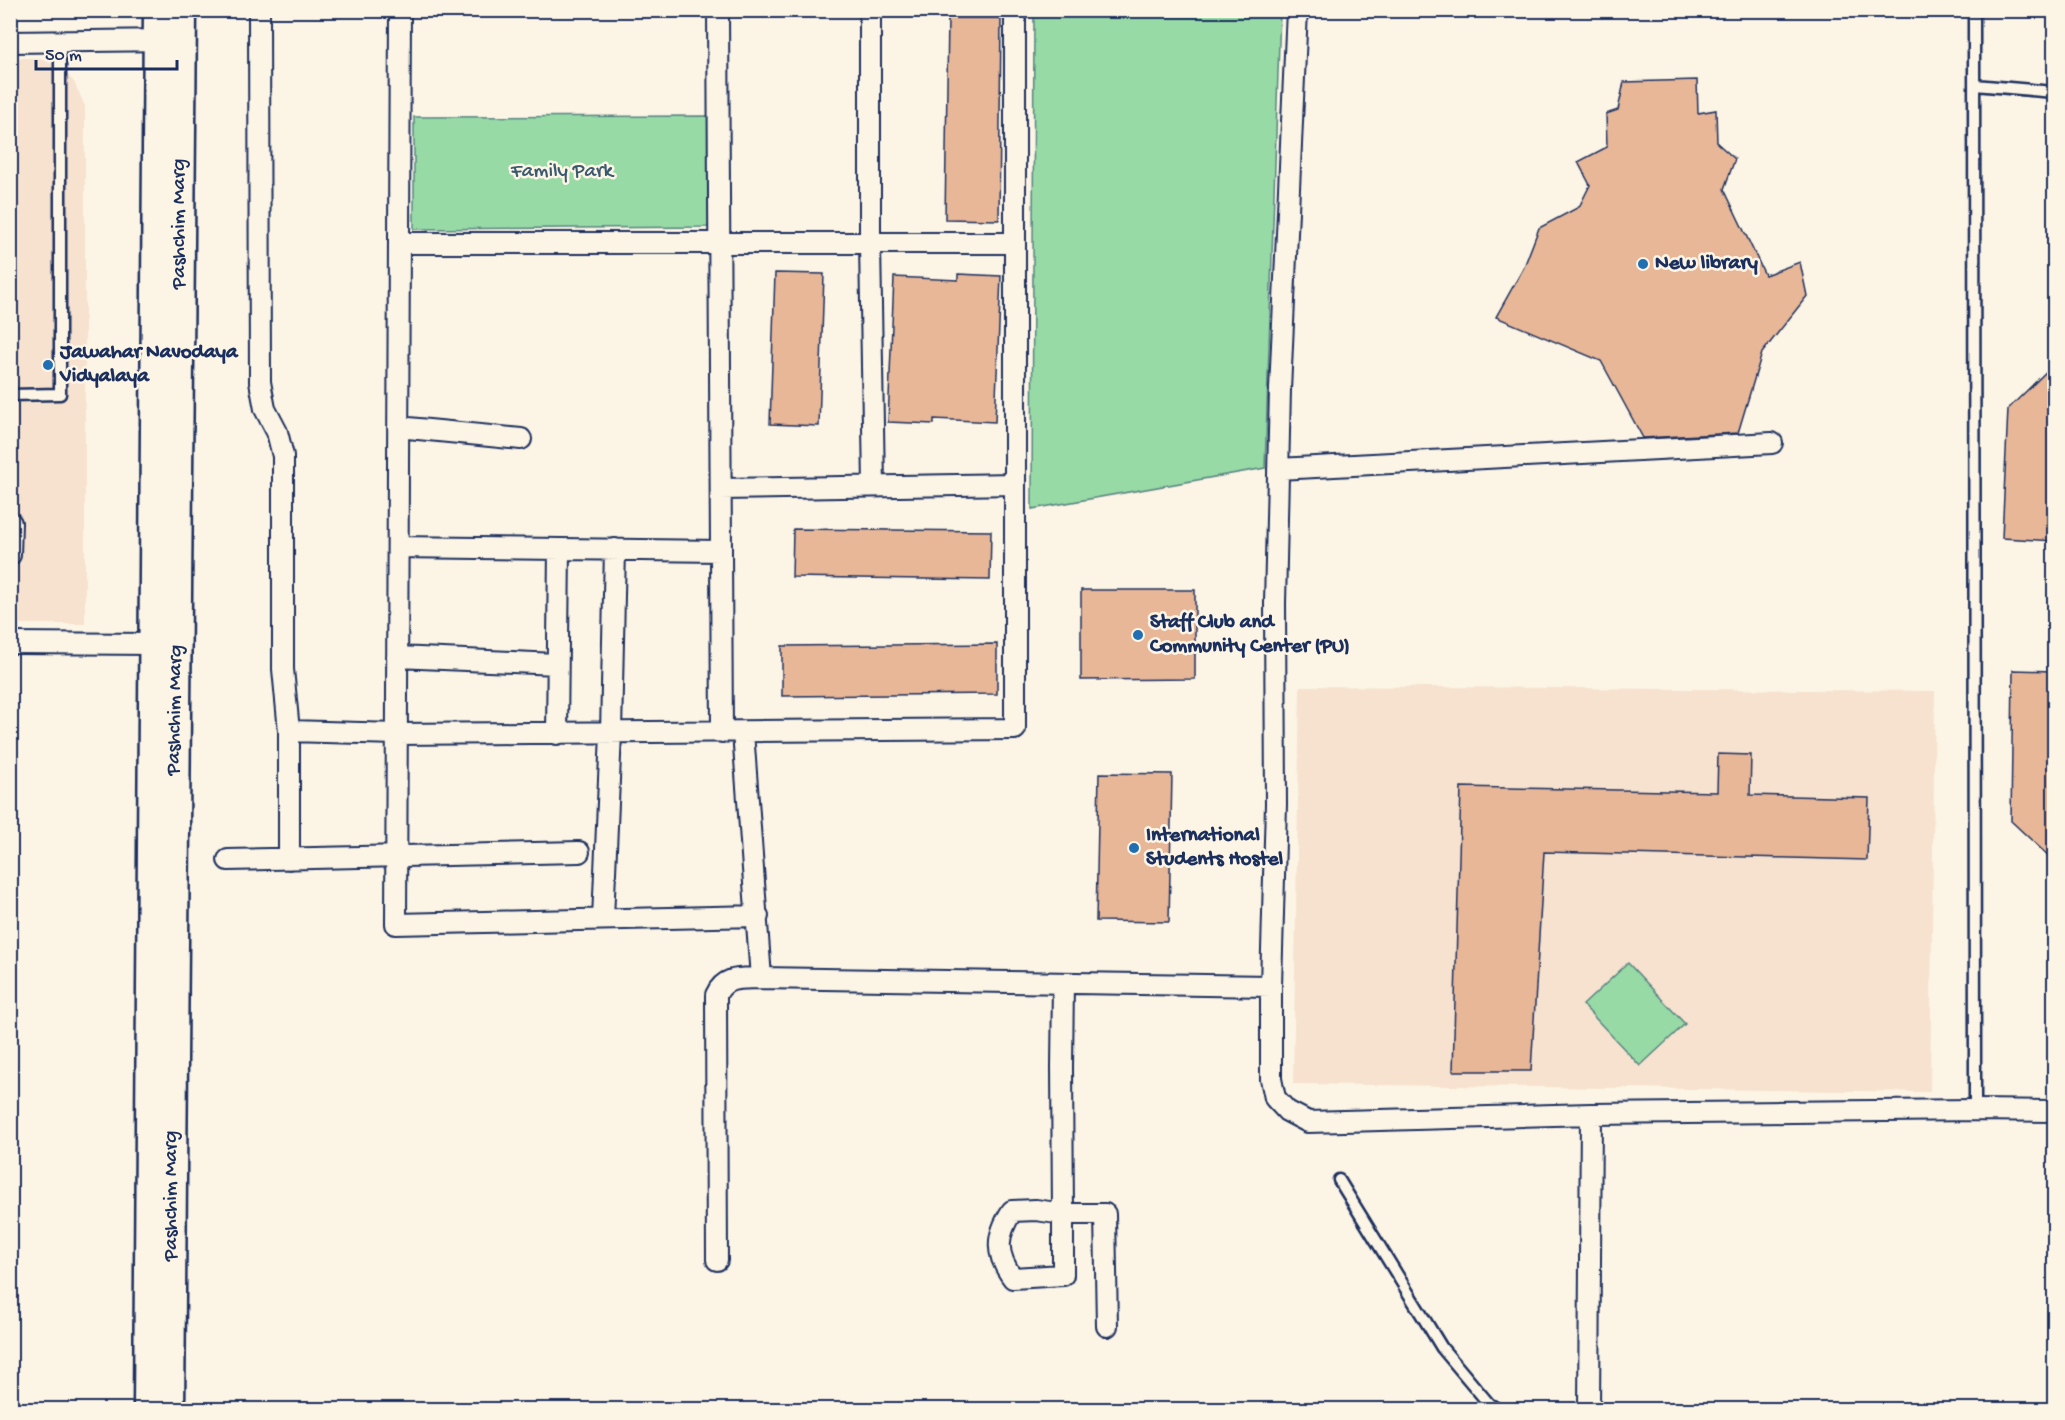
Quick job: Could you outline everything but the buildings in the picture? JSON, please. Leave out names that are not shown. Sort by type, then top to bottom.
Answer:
[{"type":"main road","points":[[148,1410],[154,645],[170,40],[158,10]]},
{"type":"main road","name":"Pashchim Marg","points":[[170,1410],[170,40],[182,10]]},
{"type":"street","points":[[260,10],[260,382],[265,409],[277,432],[283,456],[283,669],[289,731],[289,859]]},
{"type":"street","points":[[400,10],[396,924],[758,916]]},
{"type":"street","points":[[718,10],[722,732]]},
{"type":"street","points":[[870,10],[873,486]]},
{"type":"street","points":[[289,731],[557,734],[1015,729],[1015,10]]},
{"type":"street","points":[[1297,10],[1278,469],[1275,603],[1276,804],[1271,986],[1271,1079],[1275,1098],[1287,1111],[1308,1122],[1591,1114],[2055,1111]]},
{"type":"street","points":[[10,42],[170,40]]},
{"type":"street","points":[[399,243],[1016,243]]},
{"type":"street","points":[[398,427],[521,439]]},
{"type":"street","points":[[1278,469],[1772,443]]},
{"type":"street","points":[[721,489],[1015,484]]},
{"type":"street","points":[[10,555],[11,523]]},
{"type":"street","points":[[398,547],[721,551]]},
{"type":"street","points":[[557,734],[559,549]]},
{"type":"street","points":[[603,919],[611,733],[615,549]]},
{"type":"street","points":[[10,643],[154,645]]},
{"type":"street","points":[[397,657],[557,664]]},
{"type":"street","points":[[743,732],[761,978]]},
{"type":"street","points":[[228,860],[579,852]]},
{"type":"street","points":[[717,1260],[716,995],[720,986],[728,980],[761,978],[1271,986]]},
{"type":"street","points":[[1064,983],[1063,1214],[1105,1214],[1107,1326]]},
{"type":"street","points":[[1589,1410],[1591,1114]]},
{"type":"lane","points":[[1974,10],[1975,1110]]},
{"type":"lane","points":[[10,396],[60,394],[60,41]]},
{"type":"lane","points":[[1975,85],[2055,92]]},
{"type":"lane","points":[[1339,1180],[1443,1348],[1489,1404],[1499,1410]]},
{"type":"shaded area","name":"Jawahar Navodaya Vidyalaya","points":[[11,58],[40,58],[62,69],[74,82],[85,106],[85,624],[11,624]]},
{"type":"shaded area","points":[[1300,686],[1935,691],[1930,1092],[1293,1084]]},
{"type":"green space","points":[[1034,11],[1280,11],[1265,468],[1032,509]]},
{"type":"green space","name":"Family Park","points":[[710,116],[710,227],[414,229],[414,117]]},
{"type":"green space","points":[[1628,963],[1685,1024],[1640,1066],[1583,1005]]},
{"type":"place","name":"New library","points":[[1643,264]]},
{"type":"place","name":"Jawahar Navodaya Vidyalaya","points":[[48,365]]},
{"type":"place","name":"Staff Club and Community Center (PU)","points":[[1138,635]]},
{"type":"place","name":"International Students Hostel","points":[[1134,848]]}]
